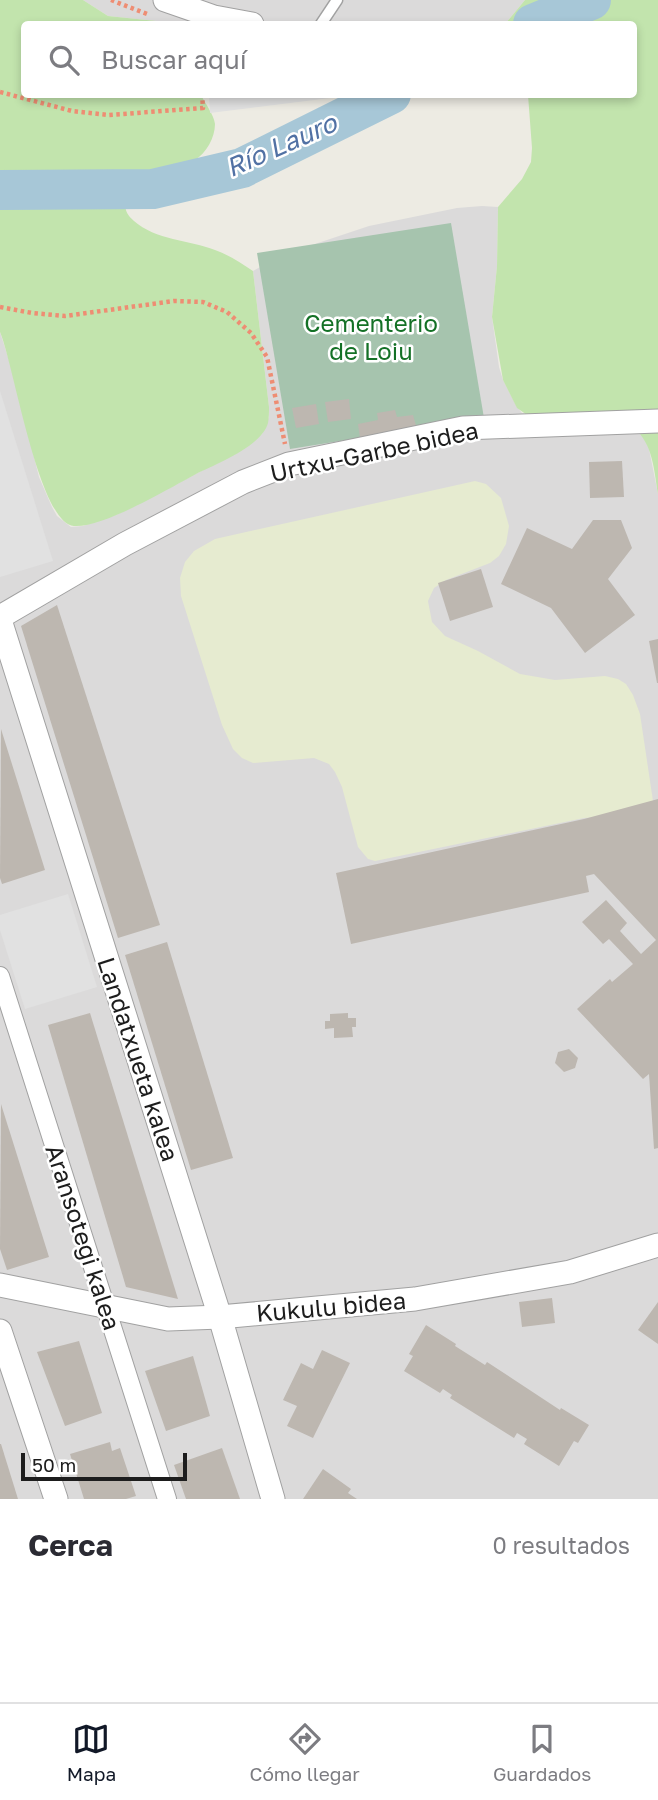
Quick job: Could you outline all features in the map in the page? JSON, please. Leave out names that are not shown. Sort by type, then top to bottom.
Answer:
[{"type":"street","points":[[164,0],[215,21]]},
{"type":"street","name":"Urtxu-Garbe bidea","points":[[0,618],[125,544],[243,482],[289,464],[463,428],[658,421]]},
{"type":"street","name":"Landatxueta kalea","points":[[0,618],[220,1317],[273,1499]]},
{"type":"street","name":"Aransotegi kalea","points":[[0,976],[167,1499]]},
{"type":"street","name":"Kukulu bidea","points":[[0,1285],[168,1319],[220,1317],[415,1299],[570,1272],[658,1244]]},
{"type":"street","points":[[0,1331],[56,1499]]},
{"type":"lane","points":[[323,21],[337,0]]},
{"type":"path","points":[[0,92],[21,98]]},
{"type":"path","points":[[23,98],[72,111],[109,115],[203,108],[202,98]]},
{"type":"path","points":[[0,307],[65,316],[174,301],[203,302],[227,312],[251,333],[267,357],[289,464]]},
{"type":"shaded area","points":[[83,0],[525,0],[508,21],[156,21],[108,16]]},
{"type":"shaded area","points":[[209,98],[330,98],[210,113]]},
{"type":"shaded area","points":[[498,207],[497,266],[492,317],[499,367],[517,407],[522,413],[634,428],[644,438],[649,449],[658,494],[658,1499],[0,1499],[0,332],[39,477],[57,516],[71,527],[83,526],[118,514],[173,486],[239,451],[262,434],[269,417],[269,407],[253,271],[279,256],[369,226],[457,208]]},
{"type":"shaded area","points":[[0,391],[53,561],[0,577]]},
{"type":"shaded area","points":[[68,894],[97,987],[25,1009],[0,930],[0,915]]},
{"type":"green space","points":[[0,0],[83,0],[108,16],[156,21],[21,21],[21,98],[203,98],[215,124],[212,140],[206,149],[187,164],[133,186],[127,194],[126,211],[134,221],[152,232],[215,250],[253,271],[269,407],[268,423],[264,431],[248,447],[226,460],[135,506],[101,521],[74,526],[61,518],[39,472],[0,332]]},
{"type":"green space","points":[[525,0],[658,0],[658,494],[649,450],[634,428],[530,417],[517,408],[503,380],[492,317],[497,266],[498,207],[522,179],[531,162],[528,98],[637,98],[637,21],[508,21]]},
{"type":"green space","name":"Cementerio de Loiu","points":[[451,223],[484,418],[290,449],[257,253]]},
{"type":"green space","points":[[475,481],[486,484],[501,498],[509,526],[506,544],[499,556],[490,563],[446,580],[434,588],[428,601],[432,622],[445,636],[520,674],[555,680],[605,676],[626,684],[640,714],[653,801],[624,815],[584,818],[375,861],[368,859],[358,847],[342,787],[329,764],[314,758],[253,763],[242,758],[233,749],[222,725],[181,596],[180,578],[185,562],[194,551],[215,539]]},
{"type":"building","points":[[349,399],[351,419],[328,422],[325,402]]},
{"type":"building","points":[[316,404],[319,424],[296,428],[292,408]]},
{"type":"building","points":[[395,410],[397,417],[413,415],[417,429],[360,438],[358,424],[378,420],[377,413]]},
{"type":"building","points":[[622,461],[624,497],[590,498],[589,462]]},
{"type":"building","points":[[593,520],[621,520],[632,548],[608,579],[635,615],[585,653],[551,608],[501,584],[527,528],[572,549]]},
{"type":"building","points":[[481,569],[493,607],[450,621],[438,583]]},
{"type":"building","points":[[57,605],[160,925],[118,938],[21,626]]},
{"type":"building","points":[[658,639],[658,683],[657,683],[649,641]]},
{"type":"building","points":[[1,729],[45,870],[2,884],[0,878]]},
{"type":"building","points":[[658,799],[658,1148],[654,1149],[649,1074],[643,1079],[577,1009],[610,979],[612,982],[633,964],[609,939],[603,944],[582,922],[606,900],[627,923],[620,931],[641,954],[656,940],[594,874],[586,876],[589,892],[351,944],[336,873],[584,819]]},
{"type":"building","points":[[167,942],[233,1158],[191,1170],[125,955]]},
{"type":"building","points":[[90,1013],[178,1299],[126,1287],[48,1025]]},
{"type":"building","points":[[348,1013],[348,1018],[356,1018],[356,1027],[352,1027],[353,1037],[334,1038],[334,1028],[325,1029],[325,1021],[330,1021],[330,1014]]},
{"type":"building","points":[[569,1049],[578,1058],[575,1068],[564,1072],[555,1063],[558,1052]]},
{"type":"building","points":[[1,1104],[49,1257],[7,1270],[0,1249]]},
{"type":"building","points":[[552,1298],[555,1323],[522,1327],[519,1302]]},
{"type":"building","points":[[658,1302],[658,1344],[638,1330]]},
{"type":"building","points":[[426,1325],[485,1365],[487,1362],[560,1410],[561,1408],[589,1425],[578,1443],[574,1441],[559,1466],[524,1444],[527,1439],[517,1433],[514,1438],[450,1398],[452,1395],[443,1389],[440,1393],[404,1371],[413,1356],[409,1354]]},
{"type":"building","points":[[79,1341],[102,1413],[65,1426],[37,1352]]},
{"type":"building","points":[[322,1350],[350,1363],[313,1438],[287,1426],[297,1406],[283,1400],[301,1363],[313,1369]]},
{"type":"building","points":[[193,1356],[210,1416],[166,1431],[145,1371]]},
{"type":"building","points":[[110,1442],[112,1451],[120,1448],[136,1496],[126,1499],[84,1499],[70,1454]]},
{"type":"building","points":[[1,1444],[18,1499],[0,1499]]},
{"type":"building","points":[[222,1448],[240,1499],[186,1499],[174,1465]]},
{"type":"building","points":[[323,1469],[351,1489],[348,1493],[357,1499],[303,1499]]},
{"type":"waterway","name":"Río Lauro","points":[[540,21],[591,0]]},
{"type":"waterway","name":"Río Lauro","points":[[0,190],[153,189],[242,168],[383,98]]}]
